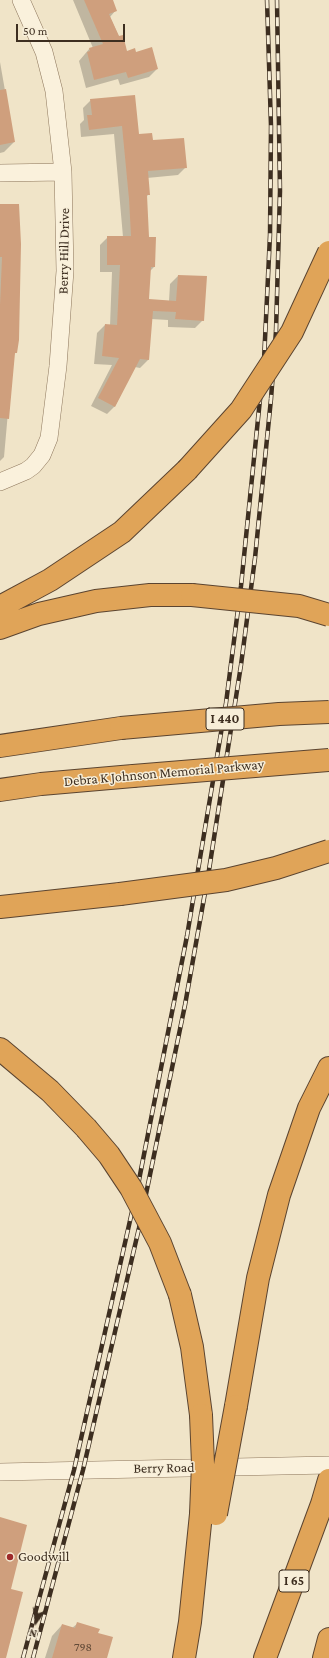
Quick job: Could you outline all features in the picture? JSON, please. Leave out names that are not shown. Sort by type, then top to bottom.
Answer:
[{"type":"highway","points":[[0,607],[50,580],[122,532],[187,470],[246,404],[292,332],[329,252]]},
{"type":"highway","points":[[0,628],[39,614],[96,601],[150,595],[192,595],[299,606],[329,615]]},
{"type":"highway","name":"I 440","points":[[0,746],[121,728],[279,714],[329,712]]},
{"type":"highway","name":"Debra K Johnson Memorial Parkway","points":[[0,790],[41,784],[329,760]]},
{"type":"highway","points":[[0,907],[120,894],[226,880],[276,868],[329,851]]},
{"type":"highway","points":[[0,1049],[50,1091],[86,1128],[109,1155],[131,1188],[160,1243],[180,1294],[192,1347],[201,1415],[209,1514]]},
{"type":"highway","points":[[184,1658],[209,1514],[236,1406],[258,1278],[279,1195],[309,1108],[329,1068]]},
{"type":"highway","name":"I 65","points":[[265,1658],[322,1504],[329,1480]]},
{"type":"highway","points":[[324,1658],[329,1639]]},
{"type":"street","name":"Berry Hill Drive","points":[[0,482],[20,475],[33,466],[42,455],[49,438],[56,386],[65,271],[63,172],[54,91],[38,38],[21,0]]},
{"type":"street","points":[[0,173],[63,172]]},
{"type":"street","name":"Berry Road","points":[[0,1472],[329,1465]]},
{"type":"building","points":[[84,0],[113,0],[117,11],[109,14],[119,36],[123,35],[127,51],[135,48],[136,52],[152,47],[158,69],[128,78],[126,72],[94,80],[87,52],[90,51],[89,48],[103,44]]},
{"type":"building","points":[[6,89],[15,142],[0,145],[0,90]]},
{"type":"building","points":[[135,95],[139,134],[152,133],[153,140],[184,138],[187,168],[148,171],[150,195],[147,195],[149,237],[156,237],[155,267],[151,267],[149,299],[176,301],[178,275],[207,276],[204,321],[175,319],[176,312],[153,311],[149,360],[140,359],[115,407],[98,398],[119,358],[102,356],[105,324],[117,325],[120,265],[107,265],[107,236],[131,236],[122,126],[89,130],[87,115],[92,115],[90,99]]},
{"type":"building","points":[[0,204],[19,204],[21,244],[19,340],[17,353],[15,353],[9,419],[0,418],[0,305],[2,257],[0,257]]},
{"type":"building","name":"Goodwill","points":[[0,1517],[27,1525],[11,1589],[23,1592],[6,1658],[0,1658]]},
{"type":"building","points":[[77,1622],[100,1629],[98,1633],[113,1637],[107,1658],[52,1658],[62,1624],[75,1628]]},
{"type":"railway","points":[[23,1658],[74,1470],[138,1185],[187,936],[226,703],[241,586],[264,360],[270,235],[271,126],[267,0]]},
{"type":"railway","points":[[33,1658],[83,1470],[139,1228],[185,1005],[209,870],[241,665],[255,558],[271,399],[276,331],[280,191],[277,0]]},
{"type":"place","name":"Goodwill","points":[[10,1557]]}]
